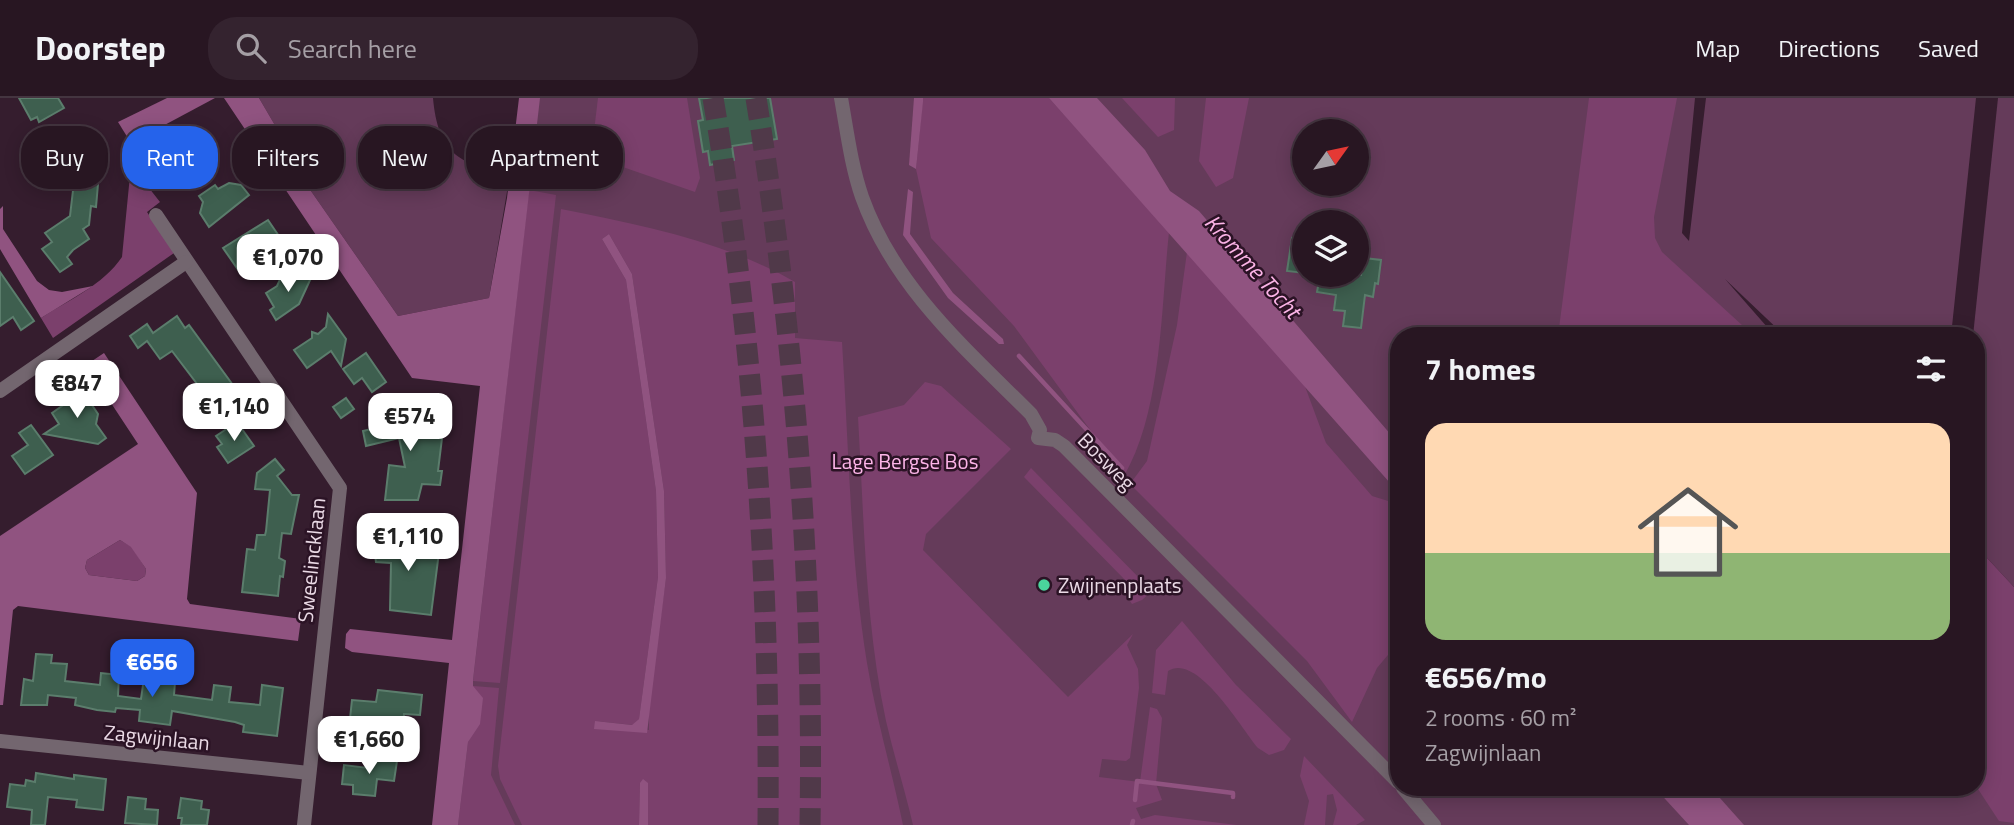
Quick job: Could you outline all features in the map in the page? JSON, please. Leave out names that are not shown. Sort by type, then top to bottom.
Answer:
[{"type":"street","name":"Bosweg","points":[[841,98],[853,166],[862,198],[877,232],[913,290],[938,320],[1031,414],[1040,430],[1038,438],[1055,440],[1064,446],[1390,774]]},
{"type":"street","name":"Sweelincklaan","points":[[156,215],[340,488],[304,825]]},
{"type":"street","points":[[0,391],[186,262]]},
{"type":"street","name":"Zagwijnlaan","points":[[0,741],[309,773]]},
{"type":"street","points":[[1410,796],[1434,825]]},
{"type":"green space","points":[[259,98],[433,98],[439,126],[358,126],[358,189],[452,189],[452,150],[466,161],[466,189],[507,189],[489,298],[398,316],[310,189],[344,189],[344,126],[275,126]]},
{"type":"green space","name":"Lage Bergse Bos","points":[[534,98],[1695,98],[1682,233],[1689,241],[1706,98],[1976,98],[1952,327],[1776,327],[1725,279],[1767,327],[1390,327],[1390,796],[1985,796],[1985,562],[2014,593],[2014,825],[450,825],[523,189],[623,189],[623,126],[531,126]]},
{"type":"green space","points":[[598,98],[687,98],[700,178],[695,192],[623,167],[623,126],[595,126]]},
{"type":"green space","points":[[923,98],[1049,98],[1169,232],[1153,390],[1137,450],[1124,476],[1014,326],[931,238],[916,169]]},
{"type":"green space","points":[[1122,98],[1175,98],[1174,130],[1158,137]]},
{"type":"green space","points":[[1206,98],[1249,98],[1233,178],[1216,187],[1199,161]]},
{"type":"green space","points":[[1589,98],[1677,98],[1654,217],[1655,238],[1662,252],[1744,327],[1559,327]]},
{"type":"green space","points":[[1998,98],[2014,98],[2014,587],[1985,556],[1985,327],[1974,327]]},
{"type":"green space","points":[[129,189],[150,189],[160,202],[147,212],[174,253],[53,338],[41,318],[95,284],[122,257]]},
{"type":"green space","points":[[529,190],[556,195],[500,683],[473,681]]},
{"type":"green space","points":[[561,209],[651,228],[711,245],[795,282],[795,338],[842,342],[853,544],[861,623],[875,704],[903,825],[648,825],[648,783],[640,783],[639,825],[522,825],[500,779],[498,766]],"holes":[[[609,234],[632,274],[664,491],[666,578],[649,705],[649,730],[595,721],[633,725],[639,719],[658,577],[656,491],[626,280],[602,239]]]},
{"type":"green space","points":[[1187,252],[1303,381],[1326,443],[1372,496],[1390,502],[1390,653],[1377,668],[1352,722],[1307,661],[1130,484],[1147,461],[1177,325]]},
{"type":"green space","points":[[925,382],[941,386],[1011,449],[926,534],[923,550],[1068,697],[1133,634],[1127,645],[1138,669],[1139,688],[1130,758],[1126,761],[1102,759],[1099,777],[1140,782],[1150,707],[1157,709],[1162,718],[1156,784],[1162,800],[1136,808],[1141,819],[1155,815],[1237,825],[913,825],[879,684],[866,570],[858,417],[904,405]]},
{"type":"green space","points":[[1031,468],[1152,591],[1132,604],[1128,598],[1131,588],[1128,583],[1024,477]]},
{"type":"green space","points":[[120,540],[132,547],[146,569],[145,576],[137,581],[89,575],[85,568],[87,560]]},
{"type":"green space","points":[[1985,556],[2014,587],[2014,823],[1999,821],[1983,796],[1985,796]]},
{"type":"green space","points":[[1182,621],[1236,685],[1291,739],[1284,750],[1269,755],[1258,748],[1218,695],[1192,672],[1179,668],[1168,671],[1165,695],[1152,693],[1156,650]]},
{"type":"green space","points":[[473,686],[499,688],[491,775],[515,825],[458,825],[468,742],[474,729]]},
{"type":"green space","points":[[1304,756],[1365,820],[1356,825],[1333,825],[1337,810],[1333,794],[1327,795],[1325,825],[1304,825],[1309,801],[1300,776]]},
{"type":"shaded area","points":[[167,98],[215,98],[163,126],[122,126],[122,128],[118,122]]},
{"type":"shaded area","points":[[224,98],[259,98],[275,126],[243,126]]},
{"type":"shaded area","points":[[519,98],[540,98],[537,126],[516,126]]},
{"type":"shaded area","points":[[914,98],[923,98],[916,169],[909,165]]},
{"type":"shaded area","points":[[1049,98],[1097,98],[1145,150],[1170,191],[1199,211],[1390,434],[1390,483]]},
{"type":"shaded area","points":[[285,189],[310,189],[398,316],[489,298],[508,189],[530,189],[473,680],[473,686],[483,698],[480,724],[468,742],[458,825],[432,825],[449,663],[352,652],[345,648],[346,634],[350,629],[452,640],[480,386],[412,378]]},
{"type":"shaded area","points":[[908,189],[913,192],[910,234],[953,293],[1003,339],[1004,344],[999,344],[948,298],[903,235]]},
{"type":"shaded area","points":[[3,206],[3,229],[37,281],[49,290],[62,292],[93,286],[41,318],[0,249],[0,209]]},
{"type":"shaded area","points":[[609,234],[632,274],[664,491],[666,578],[647,733],[594,729],[595,721],[632,725],[639,719],[658,577],[656,491],[626,280],[602,239]]},
{"type":"shaded area","points":[[104,353],[197,493],[187,599],[190,604],[301,619],[298,641],[18,606],[13,610],[3,705],[0,705],[0,536],[138,444],[86,365]],"holes":[[[120,540],[131,547],[146,569],[145,576],[137,581],[89,575],[85,568],[87,560]]]},
{"type":"shaded area","points":[[643,779],[648,783],[648,825],[639,825],[640,783]]},
{"type":"shaded area","points":[[1662,796],[1718,796],[1744,825],[1689,825]]},
{"type":"building","points":[[19,98],[58,98],[64,108],[39,122],[37,117],[31,120]]},
{"type":"building","points":[[699,98],[770,98],[777,139],[732,146],[734,160],[710,165],[708,151],[703,152],[698,121],[703,120]]},
{"type":"building","points":[[232,184],[232,189],[244,189],[249,195],[209,227],[200,213],[203,202],[199,196],[209,189]]},
{"type":"building","points":[[73,189],[98,189],[96,207],[91,206],[89,225],[83,229],[89,239],[73,250],[67,257],[72,264],[60,272],[42,249],[52,242],[45,233],[70,216]]},
{"type":"building","points":[[268,220],[285,245],[273,253],[271,249],[239,271],[223,248]]},
{"type":"building","points":[[1292,238],[1292,272],[1287,271]]},
{"type":"building","points":[[1369,259],[1381,260],[1378,284],[1375,283],[1373,297],[1365,295],[1361,328],[1343,326],[1345,311],[1334,310],[1336,295],[1317,292],[1318,287],[1369,287]]},
{"type":"building","points":[[0,272],[34,321],[21,330],[13,317],[0,326]]},
{"type":"building","points":[[283,273],[297,278],[299,273],[311,278],[299,304],[276,320],[270,310],[274,307],[266,293],[277,286]]},
{"type":"building","points":[[328,314],[346,339],[341,366],[331,351],[307,368],[294,350],[312,338],[312,332],[318,334],[326,327]]},
{"type":"building","points":[[177,316],[185,328],[189,325],[238,392],[225,401],[216,388],[204,393],[172,351],[160,359],[147,341],[138,348],[130,336],[147,324],[153,333]]},
{"type":"building","points":[[366,353],[386,382],[372,392],[362,378],[354,384],[343,369]]},
{"type":"building","points":[[79,386],[98,414],[96,424],[106,438],[98,444],[44,434],[59,424],[52,413],[69,401],[65,396]]},
{"type":"building","points":[[346,398],[354,409],[341,418],[333,407]]},
{"type":"building","points":[[394,411],[431,411],[429,429],[443,430],[438,471],[442,471],[440,485],[422,484],[418,500],[385,500],[389,465],[405,467],[399,438],[366,446],[363,431],[384,426]]},
{"type":"building","points":[[237,422],[254,446],[228,463],[217,447],[222,444],[216,436]]},
{"type":"building","points":[[31,425],[53,455],[25,474],[12,456],[28,445],[19,433]]},
{"type":"building","points":[[275,459],[284,470],[277,476],[292,495],[299,495],[291,534],[282,533],[279,558],[285,561],[283,577],[280,576],[278,596],[242,592],[247,549],[255,550],[257,535],[265,535],[266,531],[270,490],[255,489],[257,473]]},
{"type":"building","points":[[382,522],[394,532],[401,532],[399,547],[439,552],[431,615],[390,610],[391,563],[376,562],[375,555]]},
{"type":"building","points":[[36,654],[52,655],[51,663],[67,664],[65,681],[100,685],[101,673],[119,675],[118,696],[141,699],[144,678],[175,682],[174,695],[212,700],[214,685],[231,687],[229,702],[260,705],[262,685],[283,688],[277,736],[243,732],[244,725],[235,722],[172,711],[170,725],[139,721],[140,710],[97,710],[75,705],[76,698],[48,695],[47,705],[21,705],[24,679],[33,681]]},
{"type":"building","points":[[378,690],[422,695],[420,715],[404,714],[403,726],[366,722],[364,739],[348,737],[352,700],[376,702]]},
{"type":"building","points":[[370,758],[397,761],[394,781],[377,779],[375,796],[353,794],[353,785],[342,784],[344,765],[368,768]]},
{"type":"building","points":[[36,773],[74,779],[74,775],[106,779],[103,810],[76,807],[77,800],[48,797],[45,825],[31,825],[32,810],[7,807],[10,784],[25,786],[26,780],[35,782]]},
{"type":"building","points":[[128,797],[146,799],[145,809],[158,810],[157,825],[125,823]]},
{"type":"building","points":[[181,798],[202,801],[201,809],[209,810],[207,825],[181,825],[182,818],[178,818]]},
{"type":"waterway","points":[[1019,356],[1122,468]]},
{"type":"waterway","points":[[1135,800],[1137,781],[1233,793],[1233,797]]},
{"type":"waterway","points":[[1132,825],[1133,821]]},
{"type":"tunnel","points":[[713,98],[739,279],[757,460],[766,643],[768,825]]},
{"type":"tunnel","points":[[756,98],[781,279],[799,460],[809,643],[810,825]]},
{"type":"place","name":"Zwijnenplaats","points":[[1044,585]]},
{"type":"water label","name":"Kromme Tocht","points":[[1253,266]]}]
